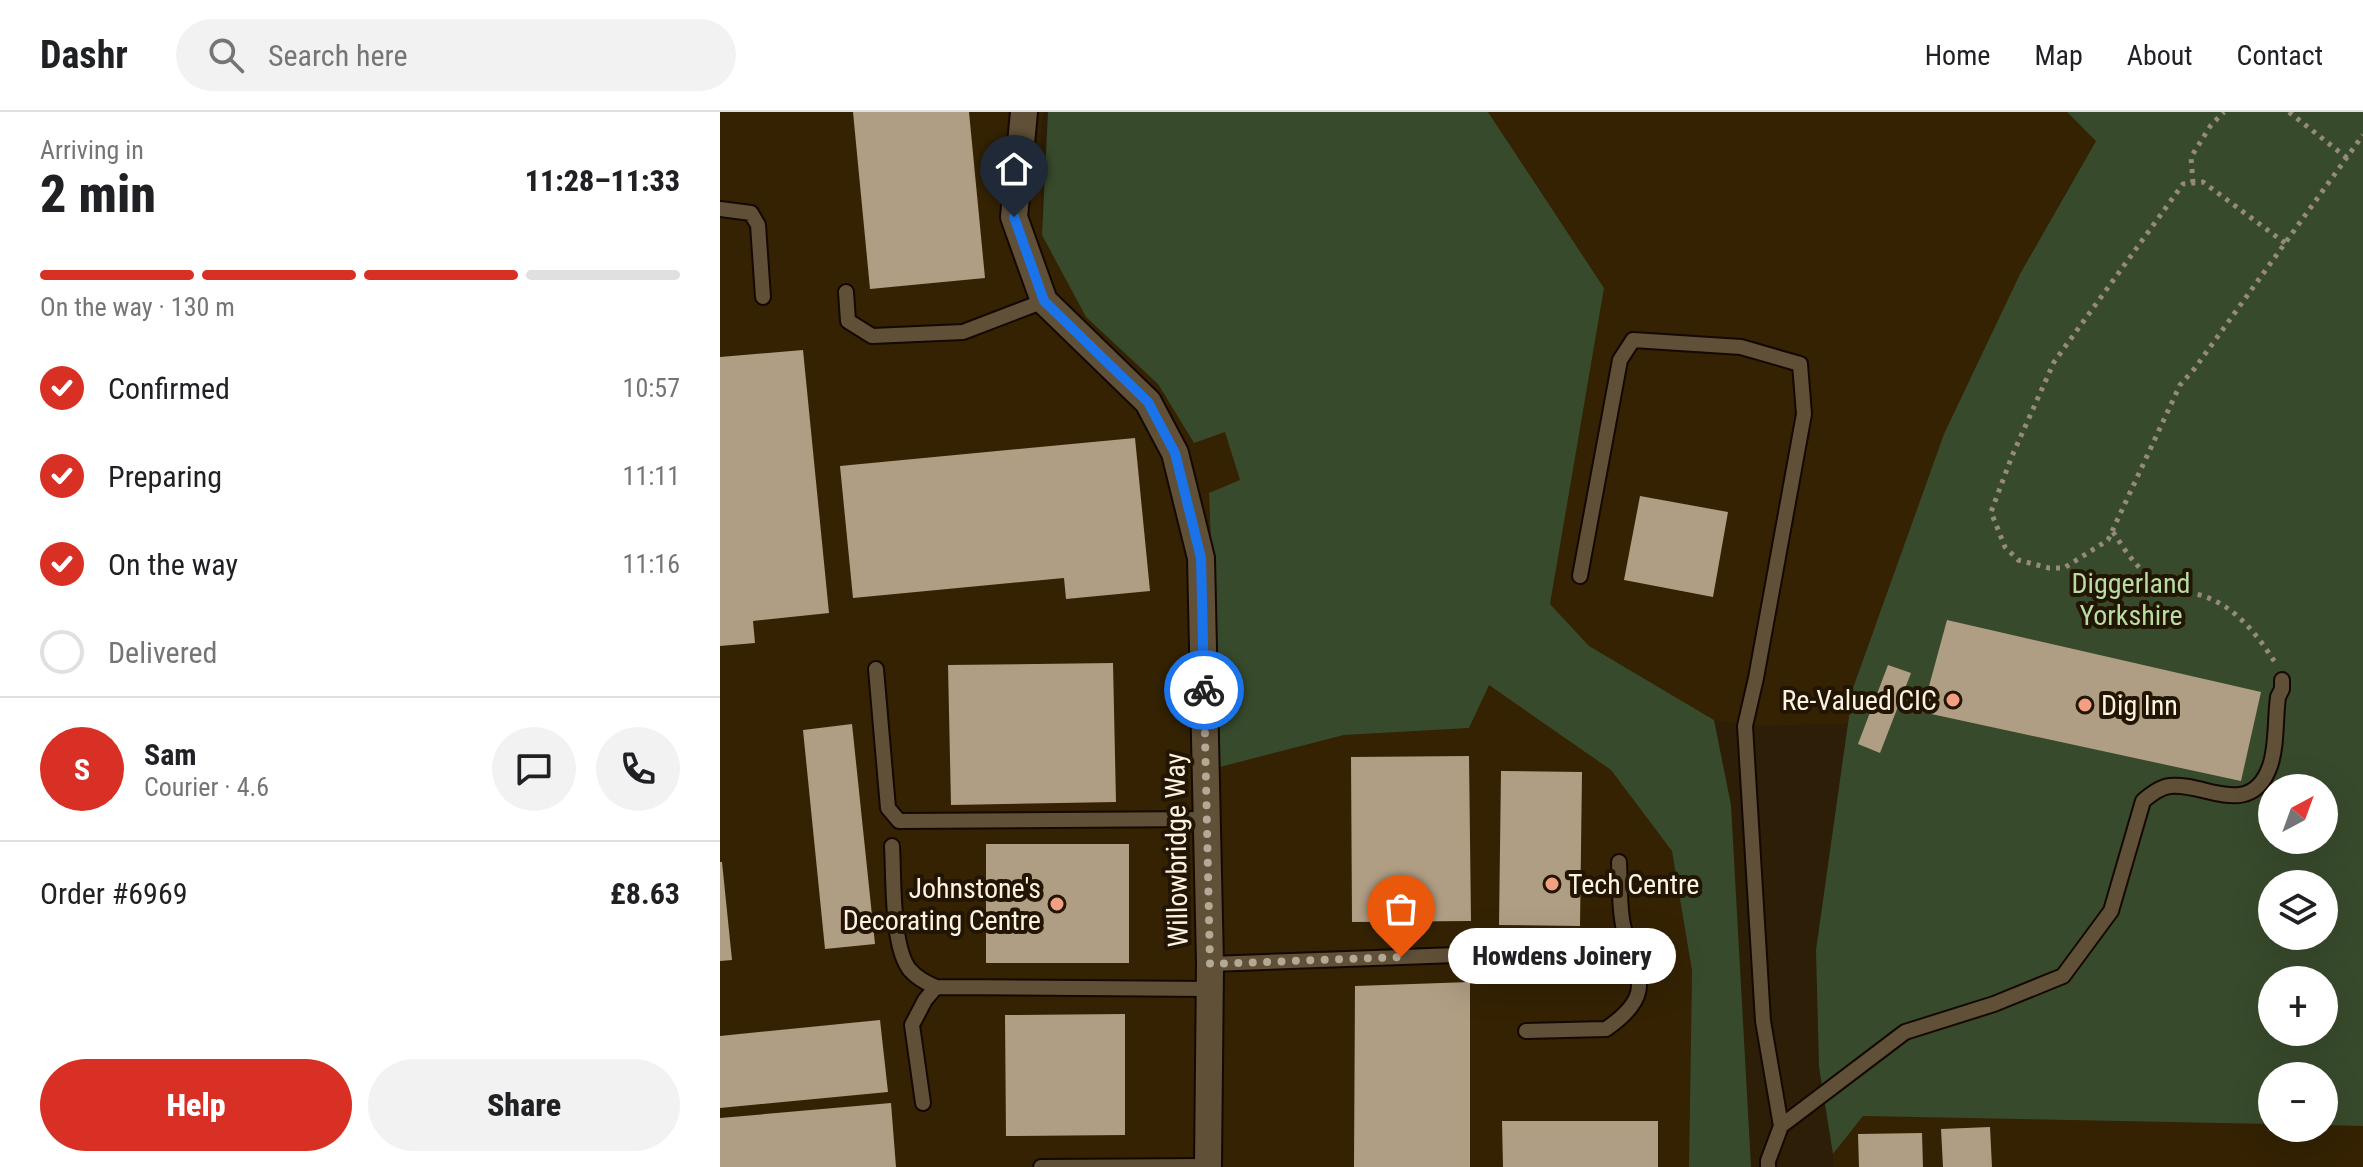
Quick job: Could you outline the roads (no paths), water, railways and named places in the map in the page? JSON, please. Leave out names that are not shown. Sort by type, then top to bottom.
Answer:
[{"type":"street","name":"Willowbridge Way","points":[[1024,112],[1014,217],[1044,301],[1148,402],[1175,453],[1201,558],[1210,976],[1208,1166]]},
{"type":"lane","points":[[720,209],[751,213],[758,225],[763,297]]},
{"type":"lane","points":[[846,292],[848,321],[872,336],[963,332],[1044,301]]},
{"type":"lane","points":[[1580,576],[1620,360],[1633,340],[1741,347],[1800,364],[1804,414],[1745,726],[1763,1021],[1781,1126],[1768,1167]]},
{"type":"lane","points":[[876,669],[888,808],[899,821],[1207,819]]},
{"type":"lane","points":[[1781,1126],[1905,1032],[1994,1004],[2063,976],[2111,911],[2143,801],[2154,792],[2173,785],[2228,796],[2238,795],[2259,784],[2271,762],[2282,680]]},
{"type":"lane","points":[[892,846],[899,947],[908,968],[921,981],[936,987],[1210,976],[1592,950],[1609,953],[1640,980]]},
{"type":"lane","points":[[1526,1031],[1606,1029],[1631,1007],[1640,980],[1622,921],[1619,862]]},
{"type":"lane","points":[[923,1103],[912,1025],[936,987]]},
{"type":"lane","points":[[1041,1167],[1208,1166]]},
{"type":"place","name":"Re-Valued CIC","points":[[1953,700]]},
{"type":"place","name":"Dig Inn","points":[[2085,705]]},
{"type":"place","name":"Tech Centre","points":[[1552,884]]},
{"type":"place","name":"Johnstone's Decorating Centre","points":[[1057,904]]},
{"type":"place","name":"Howdens Joinery","points":[[1401,957]]},
{"type":"park label","name":"Diggerland Yorkshire","points":[[2131,599]]}]
